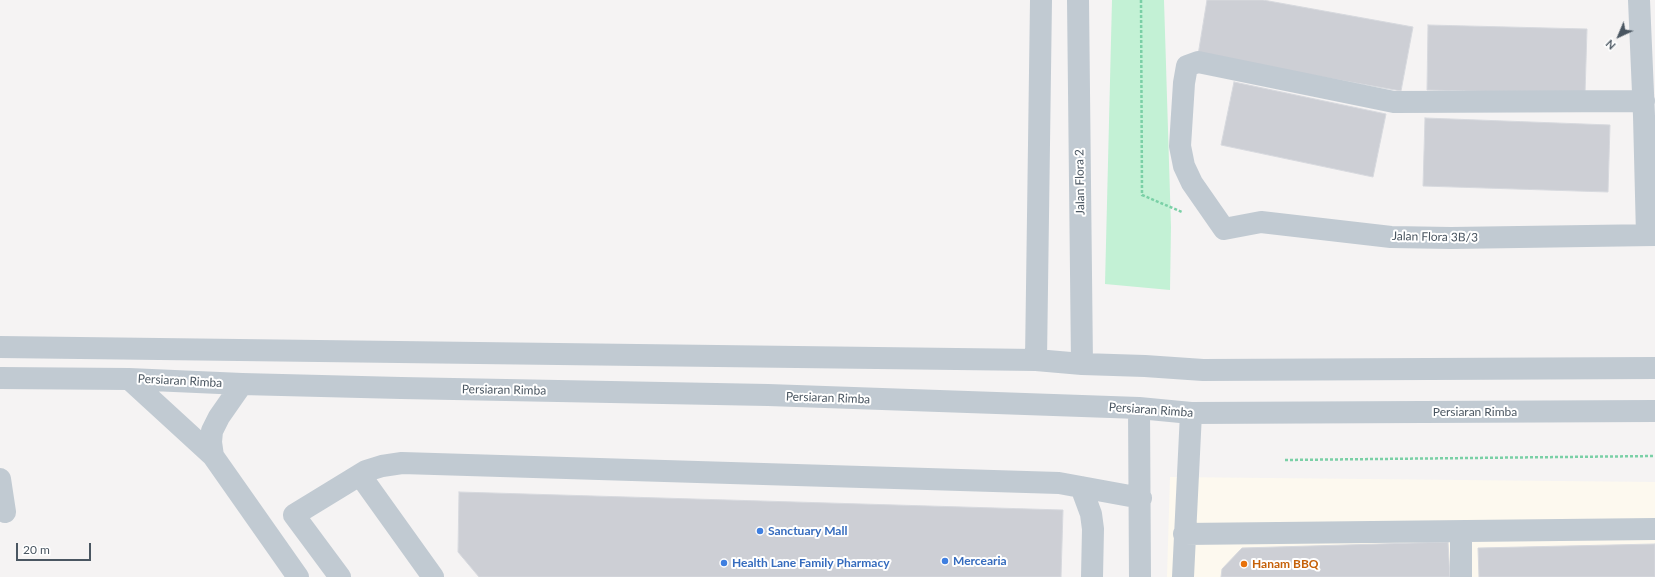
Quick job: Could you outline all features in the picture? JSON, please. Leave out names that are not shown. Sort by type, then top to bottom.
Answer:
[{"type":"street","points":[[1036,360],[1041,0]]},
{"type":"street","name":"Jalan Flora 2","points":[[1078,0],[1082,364]]},
{"type":"street","points":[[1639,0],[1651,235]]},
{"type":"street","name":"Jalan Flora 3B/3","points":[[1644,101],[1394,102],[1198,62],[1188,66],[1185,78],[1180,146],[1184,166],[1192,183],[1224,229],[1261,222],[1391,237],[1451,238],[1651,235]]},
{"type":"street","points":[[0,347],[1036,360],[1082,364],[1203,370],[1655,368]]},
{"type":"street","name":"Persiaran Rimba","points":[[0,378],[129,379],[242,384],[768,395],[1140,408],[1191,413],[1655,411]]},
{"type":"street","points":[[129,379],[214,456],[298,577]]},
{"type":"street","points":[[214,456],[210,442],[212,431],[219,417],[242,384]]},
{"type":"street","points":[[1140,408],[1140,577]]},
{"type":"street","points":[[1183,577],[1191,413]]},
{"type":"street","points":[[266,531],[360,475],[382,466],[402,463],[1051,483],[1141,498]]},
{"type":"street","points":[[360,475],[433,577]]},
{"type":"street","points":[[0,479],[6,512]]},
{"type":"street","points":[[1081,487],[1091,514],[1093,529],[1092,577]]},
{"type":"street","points":[[294,515],[340,577]]},
{"type":"street","points":[[1184,534],[1655,529]]},
{"type":"street","points":[[1461,532],[1461,577]]},
{"type":"path","points":[[1141,0],[1142,195],[1183,213]]},
{"type":"path","points":[[1285,460],[1655,456]]},
{"type":"shaded area","points":[[1170,477],[1655,482],[1655,577],[1167,577]]},
{"type":"green space","points":[[1112,0],[1164,0],[1171,227],[1170,290],[1105,284]]},
{"type":"building","points":[[1207,0],[1263,0],[1413,27],[1401,91],[1198,55]]},
{"type":"building","points":[[1428,25],[1587,29],[1585,94],[1427,90]]},
{"type":"building","points":[[1234,82],[1386,114],[1373,177],[1221,145]]},
{"type":"building","points":[[1425,118],[1610,125],[1608,192],[1423,186]]},
{"type":"building","name":"Sanctuary Mall","points":[[459,492],[1063,510],[1061,577],[479,577],[458,552]]},
{"type":"building","points":[[1448,542],[1450,577],[1221,577],[1222,569],[1242,548]]},
{"type":"building","points":[[1655,544],[1655,577],[1479,577],[1478,548]]},
{"type":"place","name":"Sanctuary Mall","points":[[760,531]]},
{"type":"place","name":"Mercearia","points":[[945,561]]},
{"type":"place","name":"Health Lane Family Pharmacy","points":[[724,563]]},
{"type":"place","name":"Hanam BBQ","points":[[1244,564]]}]
